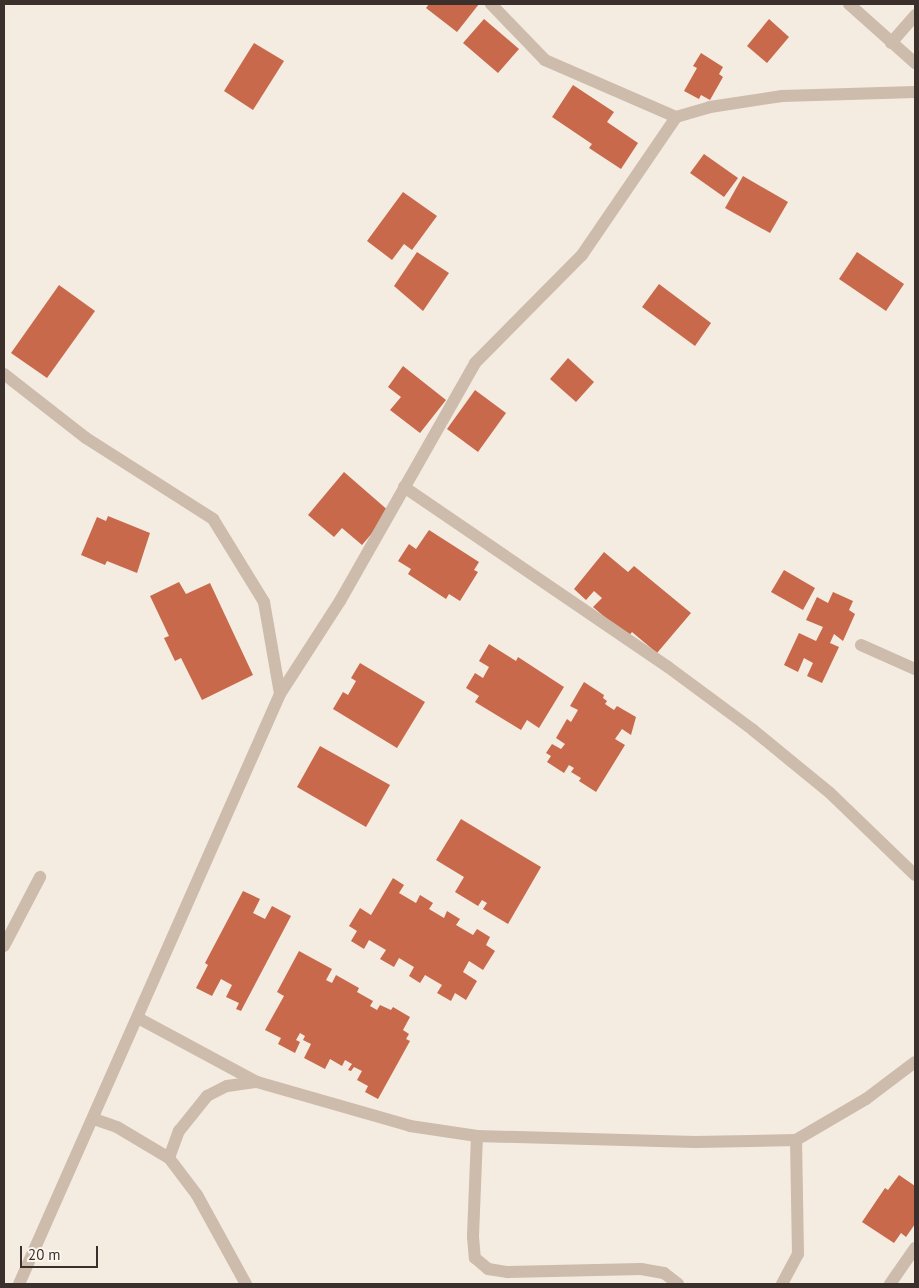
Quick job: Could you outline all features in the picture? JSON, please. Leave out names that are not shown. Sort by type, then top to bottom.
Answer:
[{"type":"street","points":[[491,4],[546,60],[676,118]]},
{"type":"street","points":[[849,4],[915,63]]},
{"type":"street","points":[[891,43],[915,15]]},
{"type":"street","points":[[19,1284],[94,1119],[280,694],[340,601],[475,363],[582,255],[676,118],[710,108],[782,96],[915,92]]},
{"type":"street","points":[[4,374],[86,438],[213,519],[264,602],[280,694]]},
{"type":"street","points":[[404,487],[668,666],[753,730],[830,793],[915,875]]},
{"type":"street","points":[[861,645],[915,669]]},
{"type":"street","points":[[4,946],[40,877]]},
{"type":"street","points":[[138,1018],[258,1082],[410,1126],[477,1136],[695,1142],[796,1140],[866,1099],[915,1062]]},
{"type":"street","points":[[169,1158],[179,1131],[194,1108],[207,1096],[227,1086],[258,1082]]},
{"type":"street","points":[[94,1119],[117,1127],[169,1158],[197,1195],[246,1284]]},
{"type":"street","points":[[477,1136],[474,1251],[475,1258],[488,1269],[508,1272],[642,1268],[664,1272],[678,1284]]},
{"type":"street","points":[[782,1284],[798,1254],[796,1140]]},
{"type":"street","points":[[890,1284],[915,1248]]},
{"type":"building","points":[[429,4],[479,4],[457,32],[426,8]]},
{"type":"building","points":[[484,19],[519,49],[498,73],[463,43]]},
{"type":"building","points":[[769,19],[789,37],[767,63],[747,46]]},
{"type":"building","points":[[254,43],[284,61],[253,110],[224,91]]},
{"type":"building","points":[[701,53],[723,67],[719,74],[723,77],[710,100],[701,95],[699,99],[684,91],[697,68],[693,66]]},
{"type":"building","points":[[573,85],[614,112],[607,122],[638,143],[621,169],[589,148],[592,144],[552,117]]},
{"type":"building","points":[[704,154],[738,178],[724,197],[690,173]]},
{"type":"building","points":[[743,176],[788,202],[770,233],[725,208]]},
{"type":"building","points":[[403,192],[437,216],[412,250],[404,244],[392,260],[367,241]]},
{"type":"building","points":[[417,252],[449,273],[423,311],[394,286]]},
{"type":"building","points":[[857,252],[904,284],[886,311],[839,279]]},
{"type":"building","points":[[659,284],[711,323],[695,346],[642,307]]},
{"type":"building","points":[[59,285],[95,311],[47,378],[11,353]]},
{"type":"building","points":[[568,358],[594,382],[576,402],[550,379]]},
{"type":"building","points":[[403,366],[446,400],[420,433],[390,410],[401,397],[388,387]]},
{"type":"building","points":[[475,390],[506,413],[478,452],[447,429]]},
{"type":"building","points":[[344,472],[390,512],[362,545],[342,528],[334,537],[308,515]]},
{"type":"building","points":[[108,516],[150,533],[137,573],[107,561],[105,565],[81,555],[97,517],[106,521]]},
{"type":"building","points":[[429,530],[479,562],[474,570],[478,572],[460,601],[449,594],[446,599],[408,574],[411,569],[398,561],[409,544],[416,549]]},
{"type":"building","points":[[604,552],[628,572],[634,566],[691,613],[657,653],[632,632],[628,637],[593,607],[602,598],[594,591],[586,600],[574,589]]},
{"type":"building","points":[[784,570],[815,588],[803,610],[771,592]]},
{"type":"building","points":[[179,582],[186,594],[210,583],[253,675],[202,700],[181,658],[175,661],[164,638],[169,636],[150,596]]},
{"type":"building","points":[[833,592],[853,601],[849,610],[855,614],[843,641],[834,634],[830,643],[839,647],[822,683],[807,676],[813,663],[804,658],[798,672],[784,665],[799,633],[816,641],[823,627],[806,620],[817,597],[828,603]]},
{"type":"building","points":[[489,644],[516,661],[518,657],[564,687],[539,728],[527,720],[521,730],[475,702],[479,696],[466,688],[475,673],[483,678],[489,667],[479,661]]},
{"type":"building","points":[[360,663],[425,702],[397,748],[333,709],[343,692],[348,695],[356,681],[351,678]]},
{"type":"building","points":[[584,682],[604,695],[603,698],[607,701],[605,704],[614,710],[617,706],[636,717],[631,735],[622,729],[615,739],[625,745],[596,792],[579,781],[581,778],[571,772],[574,768],[569,765],[564,773],[547,762],[551,756],[546,753],[552,744],[561,749],[565,744],[556,738],[567,719],[571,722],[578,710],[570,706]]},
{"type":"building","points":[[320,746],[390,785],[366,827],[297,787]]},
{"type":"building","points":[[461,819],[541,867],[508,924],[483,909],[487,903],[482,900],[478,906],[455,892],[464,877],[436,860]]},
{"type":"building","points":[[393,878],[404,885],[399,893],[416,903],[420,895],[433,903],[429,909],[444,918],[447,911],[460,919],[456,925],[473,935],[477,929],[490,937],[486,945],[495,951],[483,970],[469,961],[463,972],[477,981],[466,1000],[455,993],[451,1001],[437,993],[442,985],[425,975],[420,983],[409,976],[414,967],[399,958],[394,967],[380,959],[386,950],[369,940],[364,949],[351,941],[357,931],[349,926],[360,908],[371,915]]},
{"type":"building","points":[[243,891],[260,899],[253,913],[265,919],[272,906],[291,916],[241,1011],[236,1009],[239,1003],[226,997],[232,985],[221,979],[212,996],[196,988],[208,965],[205,963]]},
{"type":"building","points":[[299,951],[332,969],[326,980],[332,983],[336,975],[359,988],[357,992],[373,1001],[370,1006],[377,1010],[380,1005],[391,1010],[393,1007],[410,1017],[403,1030],[409,1034],[406,1039],[410,1041],[378,1099],[365,1092],[368,1086],[357,1080],[362,1071],[354,1067],[351,1071],[348,1070],[352,1064],[345,1060],[342,1066],[330,1059],[325,1069],[304,1058],[311,1044],[303,1040],[305,1036],[300,1033],[296,1040],[300,1042],[295,1053],[278,1044],[281,1038],[265,1030],[284,996],[277,992]]},
{"type":"building","points":[[899,1175],[915,1186],[915,1224],[906,1237],[901,1233],[894,1243],[862,1222],[885,1188],[888,1190]]}]
